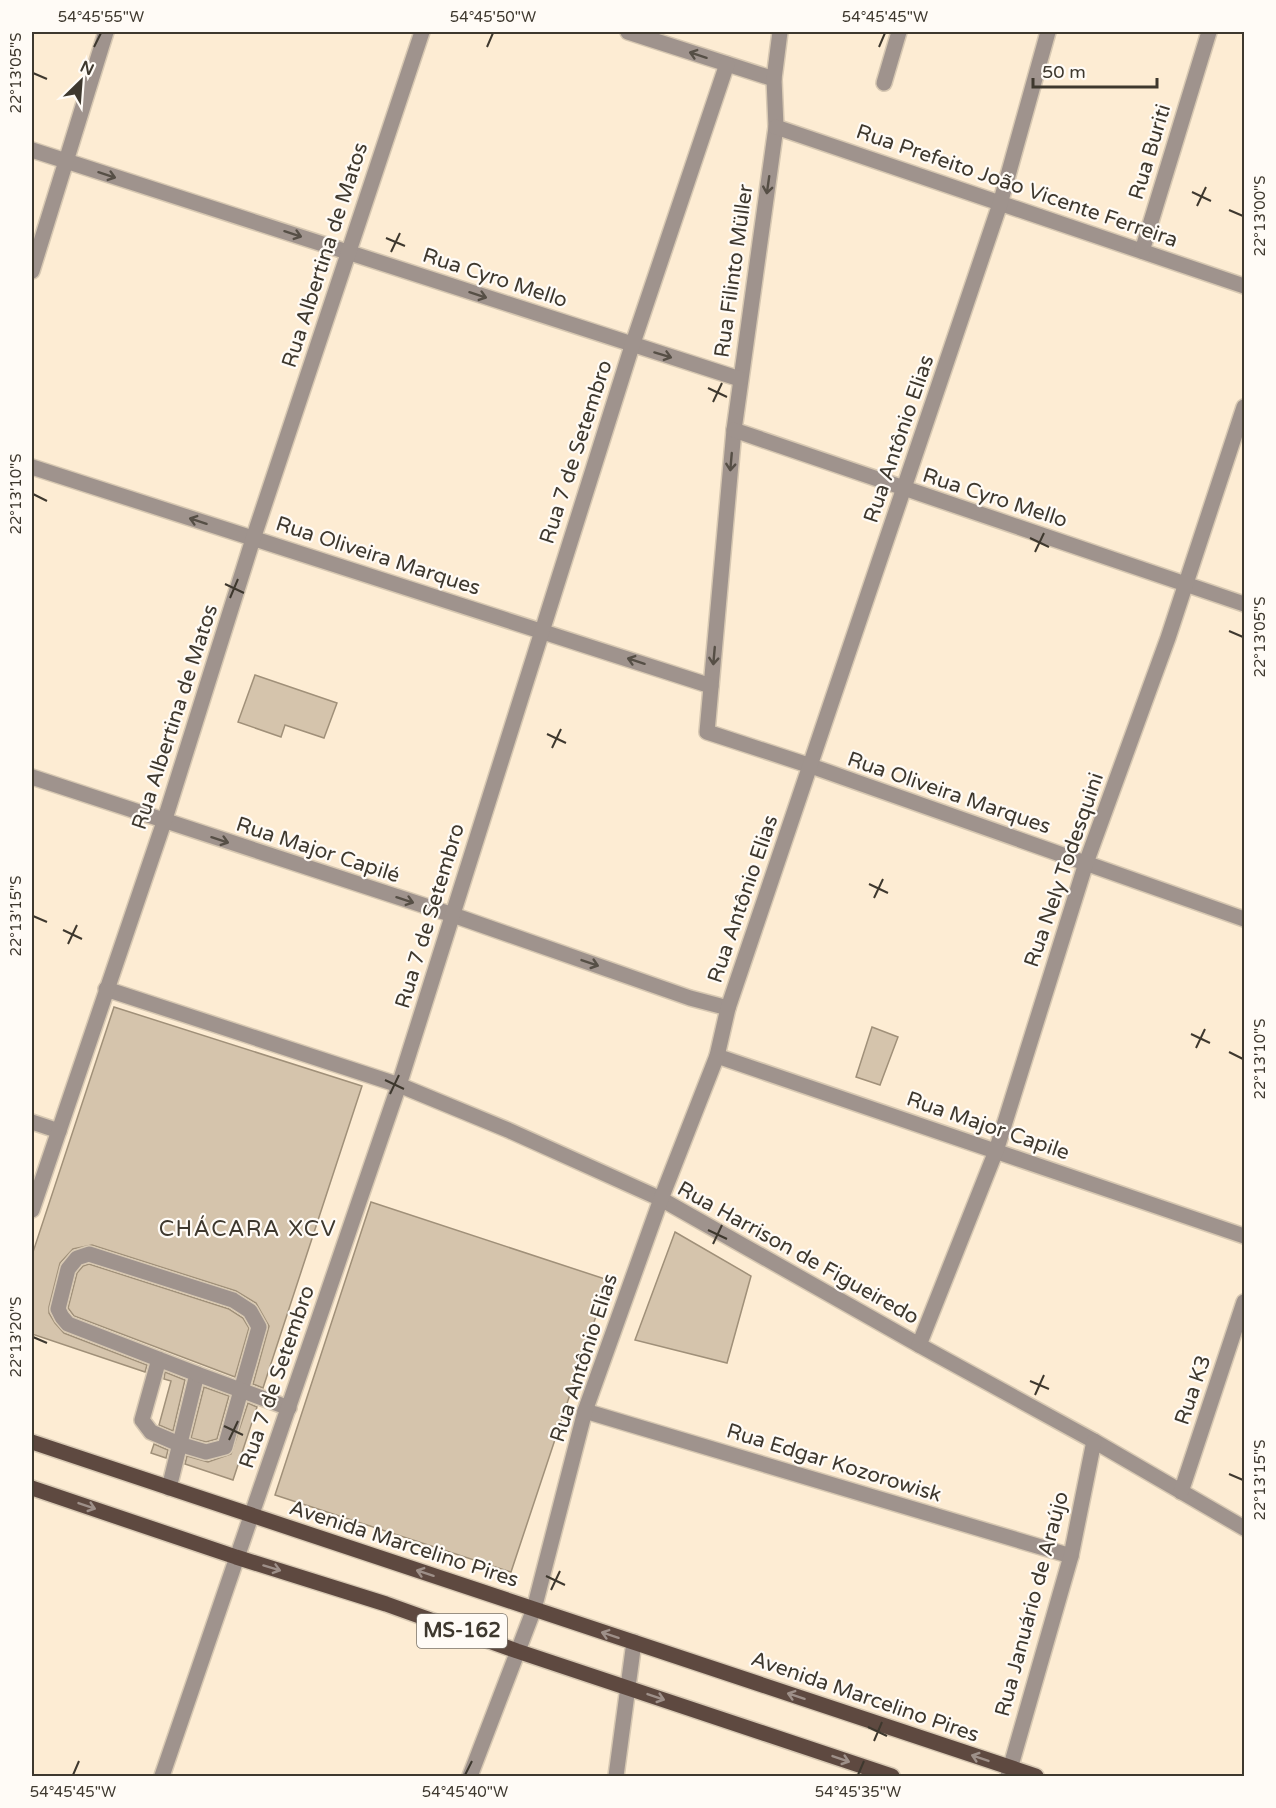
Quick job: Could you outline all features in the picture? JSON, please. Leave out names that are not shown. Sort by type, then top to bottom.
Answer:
[{"type":"main road","name":"Avenida Marcelino Pires","points":[[32,1442],[634,1642],[1009,1772],[1036,1776]]},
{"type":"main road","name":"MS-162","points":[[32,1488],[236,1557],[386,1604],[517,1651],[892,1776]]},
{"type":"street","points":[[32,272],[106,32]]},
{"type":"street","name":"Rua Albertina de Matos","points":[[32,1210],[164,822],[348,251],[422,32]]},
{"type":"street","points":[[628,32],[774,78]]},
{"type":"street","name":"Rua Filinto Müller","points":[[707,732],[734,430],[776,127],[774,78],[780,32]]},
{"type":"street","points":[[884,83],[899,32]]},
{"type":"street","name":"Rua Antônio Elias","points":[[470,1776],[534,1609],[585,1410],[661,1199],[717,1056],[729,1008],[1000,204],[1048,32]]},
{"type":"street","name":"Rua Buriti","points":[[1142,251],[1209,32]]},
{"type":"street","name":"Rua 7 de Setembro","points":[[162,1776],[399,1085],[541,630],[726,64]]},
{"type":"street","name":"Rua Prefeito João Vicente Ferreira","points":[[776,127],[1245,286]]},
{"type":"street","name":"Rua Cyro Mello","points":[[32,150],[348,251],[632,346],[740,379]]},
{"type":"street","name":"Rua Nely Todesquini","points":[[919,1345],[996,1151],[1086,863],[1186,584],[1245,407]]},
{"type":"street","name":"Rua Cyro Mello","points":[[734,430],[1245,604]]},
{"type":"street","name":"Rua Oliveira Marques","points":[[32,467],[711,686]]},
{"type":"street","name":"Rua Oliveira Marques","points":[[707,732],[811,766],[1245,919]]},
{"type":"street","name":"Rua Major Capilé","points":[[32,777],[453,915],[690,998],[729,1008]]},
{"type":"street","name":"Rua Harrison de Figueiredo","points":[[106,990],[399,1085],[508,1130],[661,1199],[1245,1528]]},
{"type":"street","name":"Rua Major Capile","points":[[717,1056],[1245,1236]]},
{"type":"street","points":[[32,1122],[59,1131]]},
{"type":"street","points":[[159,1359],[142,1420],[151,1432],[206,1452],[225,1447],[241,1390],[259,1327],[249,1311],[233,1300],[89,1254],[77,1258],[68,1269],[58,1309],[68,1324],[159,1359],[197,1374],[241,1390],[289,1408]]},
{"type":"street","name":"Rua K3","points":[[1181,1492],[1245,1302]]},
{"type":"street","points":[[169,1488],[197,1374]]},
{"type":"street","name":"Rua Edgar Kozorowisk","points":[[585,1410],[1071,1556]]},
{"type":"street","name":"Rua Januário de Araújo","points":[[1009,1772],[1071,1556],[1094,1441]]},
{"type":"street","points":[[616,1776],[634,1642]]},
{"type":"building","points":[[255,675],[337,703],[324,738],[285,725],[281,737],[238,722]]},
{"type":"building","points":[[114,1007],[362,1086],[263,1388],[253,1384],[269,1326],[256,1303],[236,1291],[92,1245],[73,1249],[60,1263],[49,1313],[64,1333],[147,1365],[145,1372],[32,1334],[32,1255]]},
{"type":"building","points":[[872,1027],[898,1037],[880,1085],[856,1077]]},
{"type":"building","points":[[371,1202],[608,1280],[511,1572],[275,1495]]},
{"type":"building","points":[[675,1232],[751,1276],[727,1363],[635,1340]]},
{"type":"building","points":[[89,1264],[229,1309],[243,1318],[249,1328],[235,1377],[74,1316],[68,1308],[77,1273],[83,1266]]},
{"type":"building","points":[[165,1372],[185,1380],[173,1431],[159,1425],[171,1381],[164,1379]]},
{"type":"building","points":[[204,1387],[229,1396],[217,1439],[206,1442],[191,1438]]},
{"type":"building","points":[[248,1403],[257,1407],[233,1480],[185,1464],[187,1456],[208,1462],[231,1454]]},
{"type":"building","points":[[154,1444],[168,1450],[166,1458],[151,1453]]},
{"type":"district","name":"CHÁCARA XCV","points":[[248,1229]]}]
